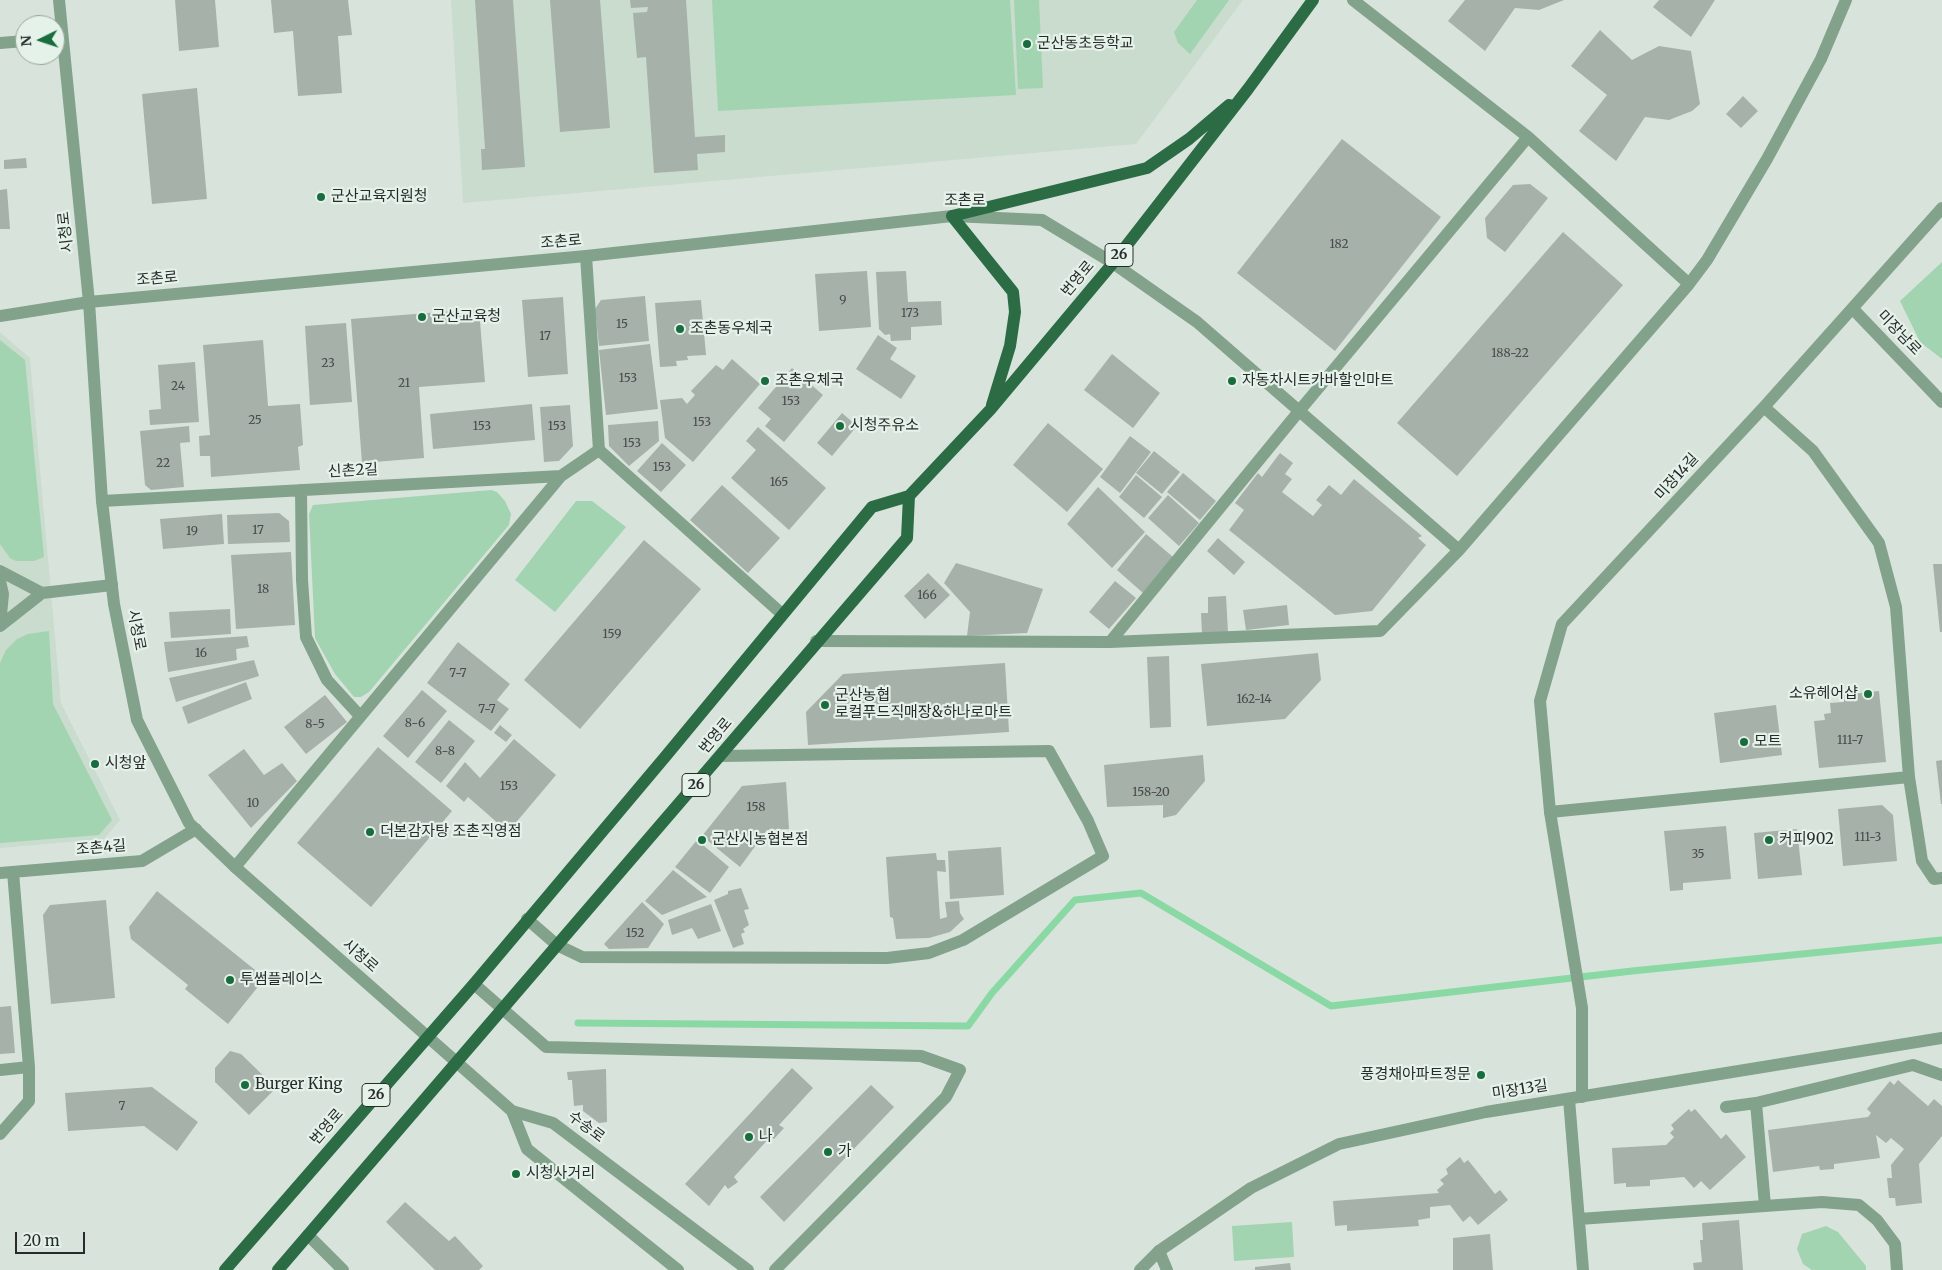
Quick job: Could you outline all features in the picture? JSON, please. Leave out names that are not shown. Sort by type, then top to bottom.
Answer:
[{"type":"main road","name":"번영로","points":[[225,1270],[474,984],[527,919],[666,757],[872,507],[909,496],[990,410],[1112,263],[1248,89],[1313,0]]},
{"type":"main road","points":[[990,410],[1010,346],[1015,312],[1012,292],[952,216],[1147,168],[1189,139],[1248,89]]},
{"type":"main road","name":"번영로","points":[[278,1270],[721,756],[816,641],[907,538],[909,496]]},
{"type":"street","name":"시청로","points":[[59,0],[59,15]]},
{"type":"street","points":[[1353,0],[1528,137],[1689,284]]},
{"type":"street","points":[[816,641],[1110,642],[1380,631],[1459,550],[1689,284],[1707,260],[1767,159],[1821,58],[1846,0]]},
{"type":"street","points":[[0,44],[15,42]]},
{"type":"street","name":"시청로","points":[[62,65],[89,302],[102,501],[112,586],[137,720],[189,823],[235,867],[512,1111]]},
{"type":"street","points":[[1110,642],[1300,410],[1528,137]]},
{"type":"street","name":"미장14길","points":[[1582,1097],[1582,1008],[1550,812],[1540,701],[1562,624],[1764,407],[1942,208]]},
{"type":"street","name":"조촌로","points":[[0,316],[89,302],[586,256],[952,216],[1042,220],[1112,263],[1197,322],[1459,550]]},
{"type":"street","points":[[586,256],[599,450],[782,614]]},
{"type":"street","name":"미장남로","points":[[1853,309],[1942,402]]},
{"type":"street","points":[[1764,407],[1813,451],[1879,543],[1896,606],[1909,777],[1922,861],[1934,879],[1942,878]]},
{"type":"street","points":[[235,867],[561,476],[599,450]]},
{"type":"street","name":"신촌2길","points":[[102,501],[561,476]]},
{"type":"street","points":[[301,490],[302,580],[306,637],[327,680],[360,716]]},
{"type":"street","points":[[0,571],[42,593]]},
{"type":"street","points":[[0,581],[3,594],[0,625]]},
{"type":"street","points":[[0,625],[42,593],[112,586]]},
{"type":"street","points":[[527,919],[557,945],[582,956],[600,958],[887,958],[929,953],[963,940],[1103,856],[1088,821],[1049,751],[721,756]]},
{"type":"street","points":[[1550,812],[1909,777]]},
{"type":"street","name":"조촌4길","points":[[6,872],[142,861],[196,830]]},
{"type":"street","points":[[0,1134],[28,1100],[29,1067],[6,872]]},
{"type":"street","points":[[474,984],[546,1048],[921,1056],[960,1070],[946,1097],[775,1270]]},
{"type":"street","name":"미장13길","points":[[1140,1270],[1159,1251],[1251,1188],[1339,1144],[1486,1112],[1942,1038]]},
{"type":"street","points":[[1726,1107],[1756,1103],[1913,1065],[1942,1074]]},
{"type":"street","points":[[0,1070],[29,1067]]},
{"type":"street","points":[[1569,1099],[1583,1270]]},
{"type":"street","points":[[1756,1103],[1765,1206]]},
{"type":"street","points":[[512,1111],[527,1149],[678,1270]]},
{"type":"street","name":"수송로","points":[[512,1111],[553,1122],[748,1270]]},
{"type":"street","points":[[1579,1219],[1822,1202],[1859,1206],[1877,1220],[1895,1244],[1897,1270]]},
{"type":"street","points":[[308,1235],[343,1270]]},
{"type":"street","points":[[1159,1251],[1167,1270]]},
{"type":"shaded area","name":"군산동초등학교","points":[[451,0],[1243,0],[1136,144],[463,203]]},
{"type":"shaded area","points":[[0,332],[30,358],[61,703],[120,820],[104,839],[0,848]]},
{"type":"green space","points":[[712,0],[1010,0],[1016,95],[718,111]]},
{"type":"green space","points":[[1014,0],[1039,0],[1043,88],[1018,89]]},
{"type":"green space","points":[[1197,0],[1229,0],[1190,54],[1178,43],[1174,32]]},
{"type":"green space","points":[[1942,262],[1942,359],[1920,342],[1900,301]]},
{"type":"green space","points":[[0,340],[25,360],[44,557],[34,561],[16,561],[10,558],[0,544]]},
{"type":"green space","points":[[491,490],[497,492],[505,501],[511,514],[509,525],[369,692],[361,697],[354,697],[335,674],[315,638],[309,514],[313,505]]},
{"type":"green space","points":[[576,501],[592,501],[626,527],[555,612],[515,580]]},
{"type":"green space","points":[[49,631],[53,704],[112,820],[99,835],[0,843],[0,663],[6,650],[17,639],[28,634]]},
{"type":"green space","points":[[1292,1222],[1294,1257],[1234,1261],[1232,1226]]},
{"type":"green space","points":[[1826,1226],[1838,1232],[1866,1266],[1866,1270],[1812,1270],[1803,1264],[1797,1249],[1802,1234]]},
{"type":"building","points":[[175,0],[215,0],[219,47],[179,51]]},
{"type":"building","points":[[271,0],[348,0],[352,35],[338,36],[342,93],[298,96],[293,31],[274,33]]},
{"type":"building","points":[[475,0],[513,0],[525,167],[482,170],[481,149],[485,149]]},
{"type":"building","points":[[550,0],[600,0],[610,128],[560,132]]},
{"type":"building","points":[[630,0],[686,0],[695,137],[725,135],[725,152],[697,154],[698,170],[654,173],[646,57],[637,58],[633,13],[647,12],[648,7],[631,8]]},
{"type":"building","points":[[1465,0],[1564,0],[1539,10],[1515,8],[1485,51],[1448,21]]},
{"type":"building","points":[[1659,0],[1715,0],[1691,37],[1653,7]]},
{"type":"building","points":[[1600,30],[1632,60],[1659,46],[1691,51],[1700,104],[1692,111],[1669,120],[1645,117],[1616,161],[1579,131],[1607,95],[1571,66]]},
{"type":"building","points":[[197,88],[207,199],[152,204],[142,94]]},
{"type":"building","points":[[1743,96],[1758,111],[1741,128],[1726,114]]},
{"type":"building","points":[[1342,139],[1441,217],[1335,351],[1237,273]]},
{"type":"building","points":[[26,158],[27,168],[4,169],[4,160]]},
{"type":"building","points":[[1530,184],[1548,198],[1505,252],[1487,238],[1485,218],[1513,185]]},
{"type":"building","points":[[7,189],[10,229],[0,229],[0,190]]},
{"type":"building","points":[[1563,232],[1623,285],[1457,476],[1397,423]]},
{"type":"building","points":[[867,271],[871,327],[819,331],[815,274]]},
{"type":"building","points":[[906,271],[908,302],[941,301],[942,325],[911,327],[911,340],[891,341],[890,334],[885,335],[879,329],[876,272]]},
{"type":"building","points":[[645,296],[649,341],[599,346],[595,309],[601,300]]},
{"type":"building","points":[[563,297],[568,374],[528,377],[522,300]]},
{"type":"building","name":"조촌동우체국","points":[[701,300],[706,355],[687,356],[688,360],[676,361],[677,366],[660,367],[655,303]]},
{"type":"building","points":[[479,309],[485,382],[419,387],[424,458],[362,463],[351,319]]},
{"type":"building","points":[[346,323],[352,402],[310,405],[305,326]]},
{"type":"building","points":[[878,335],[897,348],[890,359],[916,376],[901,399],[856,369]]},
{"type":"building","points":[[263,340],[268,406],[300,404],[303,445],[298,447],[300,470],[211,477],[210,456],[200,456],[199,436],[210,435],[203,345]]},
{"type":"building","points":[[650,344],[658,409],[606,415],[599,350]]},
{"type":"building","points":[[1112,354],[1160,393],[1133,428],[1084,390]]},
{"type":"building","points":[[732,359],[760,384],[693,462],[665,438],[660,400],[682,398],[687,404],[695,395],[691,391],[716,365],[723,370]]},
{"type":"building","points":[[195,362],[199,422],[150,425],[149,410],[161,409],[158,365]]},
{"type":"building","points":[[792,368],[823,395],[784,442],[765,426],[771,419],[758,408]]},
{"type":"building","points":[[532,404],[535,440],[433,449],[430,414]]},
{"type":"building","points":[[570,405],[573,446],[559,461],[544,462],[540,407]]},
{"type":"building","points":[[842,413],[857,426],[832,456],[817,443]]},
{"type":"building","points":[[658,421],[659,441],[629,466],[609,446],[608,425]]},
{"type":"building","points":[[1048,423],[1103,469],[1067,512],[1013,465]]},
{"type":"building","points":[[189,426],[190,442],[180,443],[184,487],[151,490],[145,485],[140,431]]},
{"type":"building","points":[[758,427],[826,488],[789,530],[731,478],[756,450],[746,441]]},
{"type":"building","points":[[1130,436],[1151,452],[1120,493],[1100,477]]},
{"type":"building","points":[[662,443],[686,465],[661,492],[637,471]]},
{"type":"building","points":[[1154,451],[1180,472],[1162,494],[1136,473]]},
{"type":"building","points":[[1280,453],[1293,463],[1285,474],[1292,479],[1282,492],[1313,516],[1322,505],[1316,500],[1329,485],[1341,495],[1354,479],[1422,536],[1418,538],[1426,545],[1372,611],[1335,615],[1229,530],[1244,510],[1235,503],[1258,473],[1262,477]]},
{"type":"building","points":[[1183,473],[1216,501],[1200,520],[1167,492]]},
{"type":"building","points":[[1136,475],[1162,497],[1144,518],[1119,497]]},
{"type":"building","points":[[722,485],[780,538],[748,573],[690,520]]},
{"type":"building","points":[[1098,487],[1145,532],[1112,568],[1067,524]]},
{"type":"building","points":[[1168,495],[1199,523],[1179,546],[1148,518]]},
{"type":"building","points":[[279,513],[289,521],[290,542],[228,544],[227,515]]},
{"type":"building","points":[[222,514],[224,544],[163,549],[160,519]]},
{"type":"building","points":[[1146,534],[1173,557],[1143,593],[1117,570]]},
{"type":"building","points":[[1218,538],[1245,562],[1234,575],[1207,551]]},
{"type":"building","points":[[644,540],[701,589],[580,729],[524,680]]},
{"type":"building","points":[[291,552],[295,625],[236,629],[231,555]]},
{"type":"building","points":[[956,563],[1043,589],[1027,633],[967,636],[970,612],[944,583]]},
{"type":"building","points":[[1933,564],[1942,564],[1942,632],[1940,632]]},
{"type":"building","points":[[928,573],[950,595],[925,619],[904,596]]},
{"type":"building","points":[[1115,581],[1136,598],[1109,629],[1089,612]]},
{"type":"building","points":[[1226,596],[1228,633],[1202,634],[1201,613],[1208,613],[1208,597]]},
{"type":"building","points":[[1287,605],[1289,625],[1246,630],[1243,610]]},
{"type":"building","points":[[230,609],[231,634],[171,638],[169,612]]},
{"type":"building","points":[[247,636],[249,647],[236,649],[237,660],[168,672],[164,642]]},
{"type":"building","points":[[458,642],[510,684],[497,700],[509,709],[491,731],[427,683]]},
{"type":"building","points":[[1318,653],[1321,680],[1285,719],[1207,726],[1201,664]]},
{"type":"building","points":[[1169,656],[1171,727],[1150,728],[1147,657]]},
{"type":"building","points":[[254,660],[259,676],[176,702],[169,678]]},
{"type":"building","points":[[1005,663],[1009,732],[808,745],[806,712],[843,674]]},
{"type":"building","points":[[246,682],[252,699],[188,724],[182,707]]},
{"type":"building","points":[[422,690],[447,711],[408,758],[383,736]]},
{"type":"building","points":[[1879,691],[1886,762],[1819,768],[1814,721],[1825,720],[1824,714],[1831,713],[1830,703],[1844,702],[1843,695]]},
{"type":"building","points":[[325,695],[347,722],[306,754],[284,727]]},
{"type":"building","points":[[1776,705],[1782,755],[1720,763],[1714,713]]},
{"type":"building","points":[[449,720],[475,741],[441,783],[415,762]]},
{"type":"building","points":[[500,725],[512,735],[506,742],[494,733]]},
{"type":"building","points":[[514,739],[556,775],[508,832],[468,797],[464,802],[446,786],[465,762],[480,778]]},
{"type":"building","points":[[378,747],[452,811],[371,907],[297,843]]},
{"type":"building","points":[[244,749],[264,775],[282,763],[297,781],[251,828],[208,775]]},
{"type":"building","points":[[1203,755],[1205,781],[1176,815],[1163,818],[1163,805],[1107,807],[1104,765]]},
{"type":"building","points":[[1942,760],[1942,804],[1941,804],[1936,761]]},
{"type":"building","points":[[786,782],[789,829],[767,830],[740,867],[702,836],[742,786]]},
{"type":"building","points":[[1882,805],[1893,815],[1897,861],[1843,866],[1838,809]]},
{"type":"building","points":[[1726,826],[1731,879],[1683,883],[1683,890],[1670,891],[1664,831]]},
{"type":"building","points":[[1797,829],[1802,875],[1758,879],[1754,833]]},
{"type":"building","points":[[697,840],[729,867],[710,893],[675,867]]},
{"type":"building","points":[[1001,847],[1004,895],[950,899],[948,851]]},
{"type":"building","points":[[936,853],[937,860],[945,860],[946,872],[937,871],[940,919],[947,917],[945,902],[959,901],[960,913],[964,919],[950,932],[929,938],[896,939],[893,918],[890,917],[886,857]]},
{"type":"building","points":[[673,870],[707,897],[662,915],[645,901]]},
{"type":"building","points":[[741,888],[749,909],[744,910],[749,925],[743,929],[745,932],[741,934],[744,944],[733,948],[714,900],[728,894],[728,891]]},
{"type":"building","points":[[157,891],[265,978],[228,1024],[185,989],[188,985],[131,939],[129,927]]},
{"type":"building","points":[[106,900],[115,998],[51,1004],[43,915],[50,905]]},
{"type":"building","points":[[642,902],[664,924],[648,948],[609,949],[604,944]]},
{"type":"building","points":[[711,904],[721,931],[698,939],[692,928],[672,935],[668,920]]},
{"type":"building","points":[[11,1006],[15,1053],[0,1054],[0,1007]]},
{"type":"building","name":"Burger King","points":[[230,1051],[241,1054],[276,1088],[249,1115],[215,1082],[215,1068]]},
{"type":"building","name":"나","points":[[792,1068],[813,1088],[779,1125],[784,1128],[774,1139],[771,1136],[734,1177],[738,1182],[728,1189],[725,1185],[709,1206],[685,1184]]},
{"type":"building","points":[[606,1069],[607,1122],[599,1123],[583,1111],[583,1105],[574,1106],[572,1080],[568,1080],[567,1072]]},
{"type":"building","points":[[1898,1080],[1928,1106],[1934,1099],[1942,1106],[1942,1136],[1919,1164],[1922,1203],[1896,1206],[1895,1198],[1889,1198],[1887,1178],[1892,1178],[1891,1165],[1904,1149],[1891,1138],[1886,1143],[1876,1135],[1880,1158],[1834,1164],[1834,1169],[1820,1170],[1819,1166],[1773,1172],[1768,1130],[1868,1117],[1871,1113],[1867,1109],[1890,1081],[1894,1085]]},
{"type":"building","name":"가","points":[[871,1085],[894,1107],[784,1222],[760,1197]]},
{"type":"building","points":[[152,1087],[198,1122],[177,1151],[144,1126],[68,1131],[65,1093]]},
{"type":"building","points":[[1689,1109],[1691,1112],[1695,1109],[1721,1139],[1726,1134],[1746,1157],[1710,1190],[1701,1181],[1694,1188],[1684,1177],[1650,1180],[1650,1186],[1626,1187],[1626,1183],[1614,1184],[1612,1148],[1666,1145],[1674,1137],[1670,1133],[1674,1129],[1671,1125]]},
{"type":"building","points":[[1460,1157],[1464,1163],[1468,1160],[1495,1194],[1500,1190],[1508,1200],[1478,1225],[1470,1216],[1463,1222],[1450,1205],[1430,1207],[1430,1218],[1418,1220],[1419,1226],[1347,1231],[1347,1225],[1335,1226],[1333,1201],[1439,1193],[1437,1190],[1444,1184],[1440,1180],[1448,1174],[1446,1169]]},
{"type":"building","points":[[405,1202],[449,1241],[455,1236],[483,1266],[479,1270],[435,1270],[386,1222]]},
{"type":"building","points":[[1739,1220],[1743,1270],[1694,1270],[1693,1263],[1702,1262],[1700,1240],[1703,1240],[1702,1223]]},
{"type":"building","points":[[1490,1234],[1493,1270],[1453,1270],[1453,1238]]},
{"type":"building","points":[[1290,1263],[1291,1270],[1255,1270],[1255,1267]]},
{"type":"waterway","points":[[578,1023],[968,1026],[992,993],[1075,900],[1141,893],[1331,1006],[1632,971],[1942,940]]},
{"type":"place","name":"군산동초등학교","points":[[1027,44]]},
{"type":"place","name":"군산교육지원청","points":[[321,197]]},
{"type":"place","name":"군산교육청","points":[[422,317]]},
{"type":"place","name":"조촌동우체국","points":[[680,329]]},
{"type":"place","name":"조촌우체국","points":[[765,381]]},
{"type":"place","name":"자동차시트카바할인마트","points":[[1232,381]]},
{"type":"place","name":"시청주유소","points":[[840,426]]},
{"type":"place","name":"소유헤어샵","points":[[1868,694]]},
{"type":"place","name":"군산농협 로컬푸드직매장&하나로마트","points":[[825,705]]},
{"type":"place","name":"모트","points":[[1744,742]]},
{"type":"place","name":"시청앞","points":[[95,764]]},
{"type":"place","name":"더본감자탕 조촌직영점","points":[[370,832]]},
{"type":"place","name":"군산시농협본점","points":[[702,840]]},
{"type":"place","name":"커피902","points":[[1769,840]]},
{"type":"place","name":"투썸플레이스","points":[[230,980]]},
{"type":"place","name":"풍경채아파트정문","points":[[1481,1075]]},
{"type":"place","name":"Burger King","points":[[245,1085]]},
{"type":"place","name":"나","points":[[749,1137]]},
{"type":"place","name":"가","points":[[828,1152]]},
{"type":"place","name":"시청사거리","points":[[516,1174]]}]
